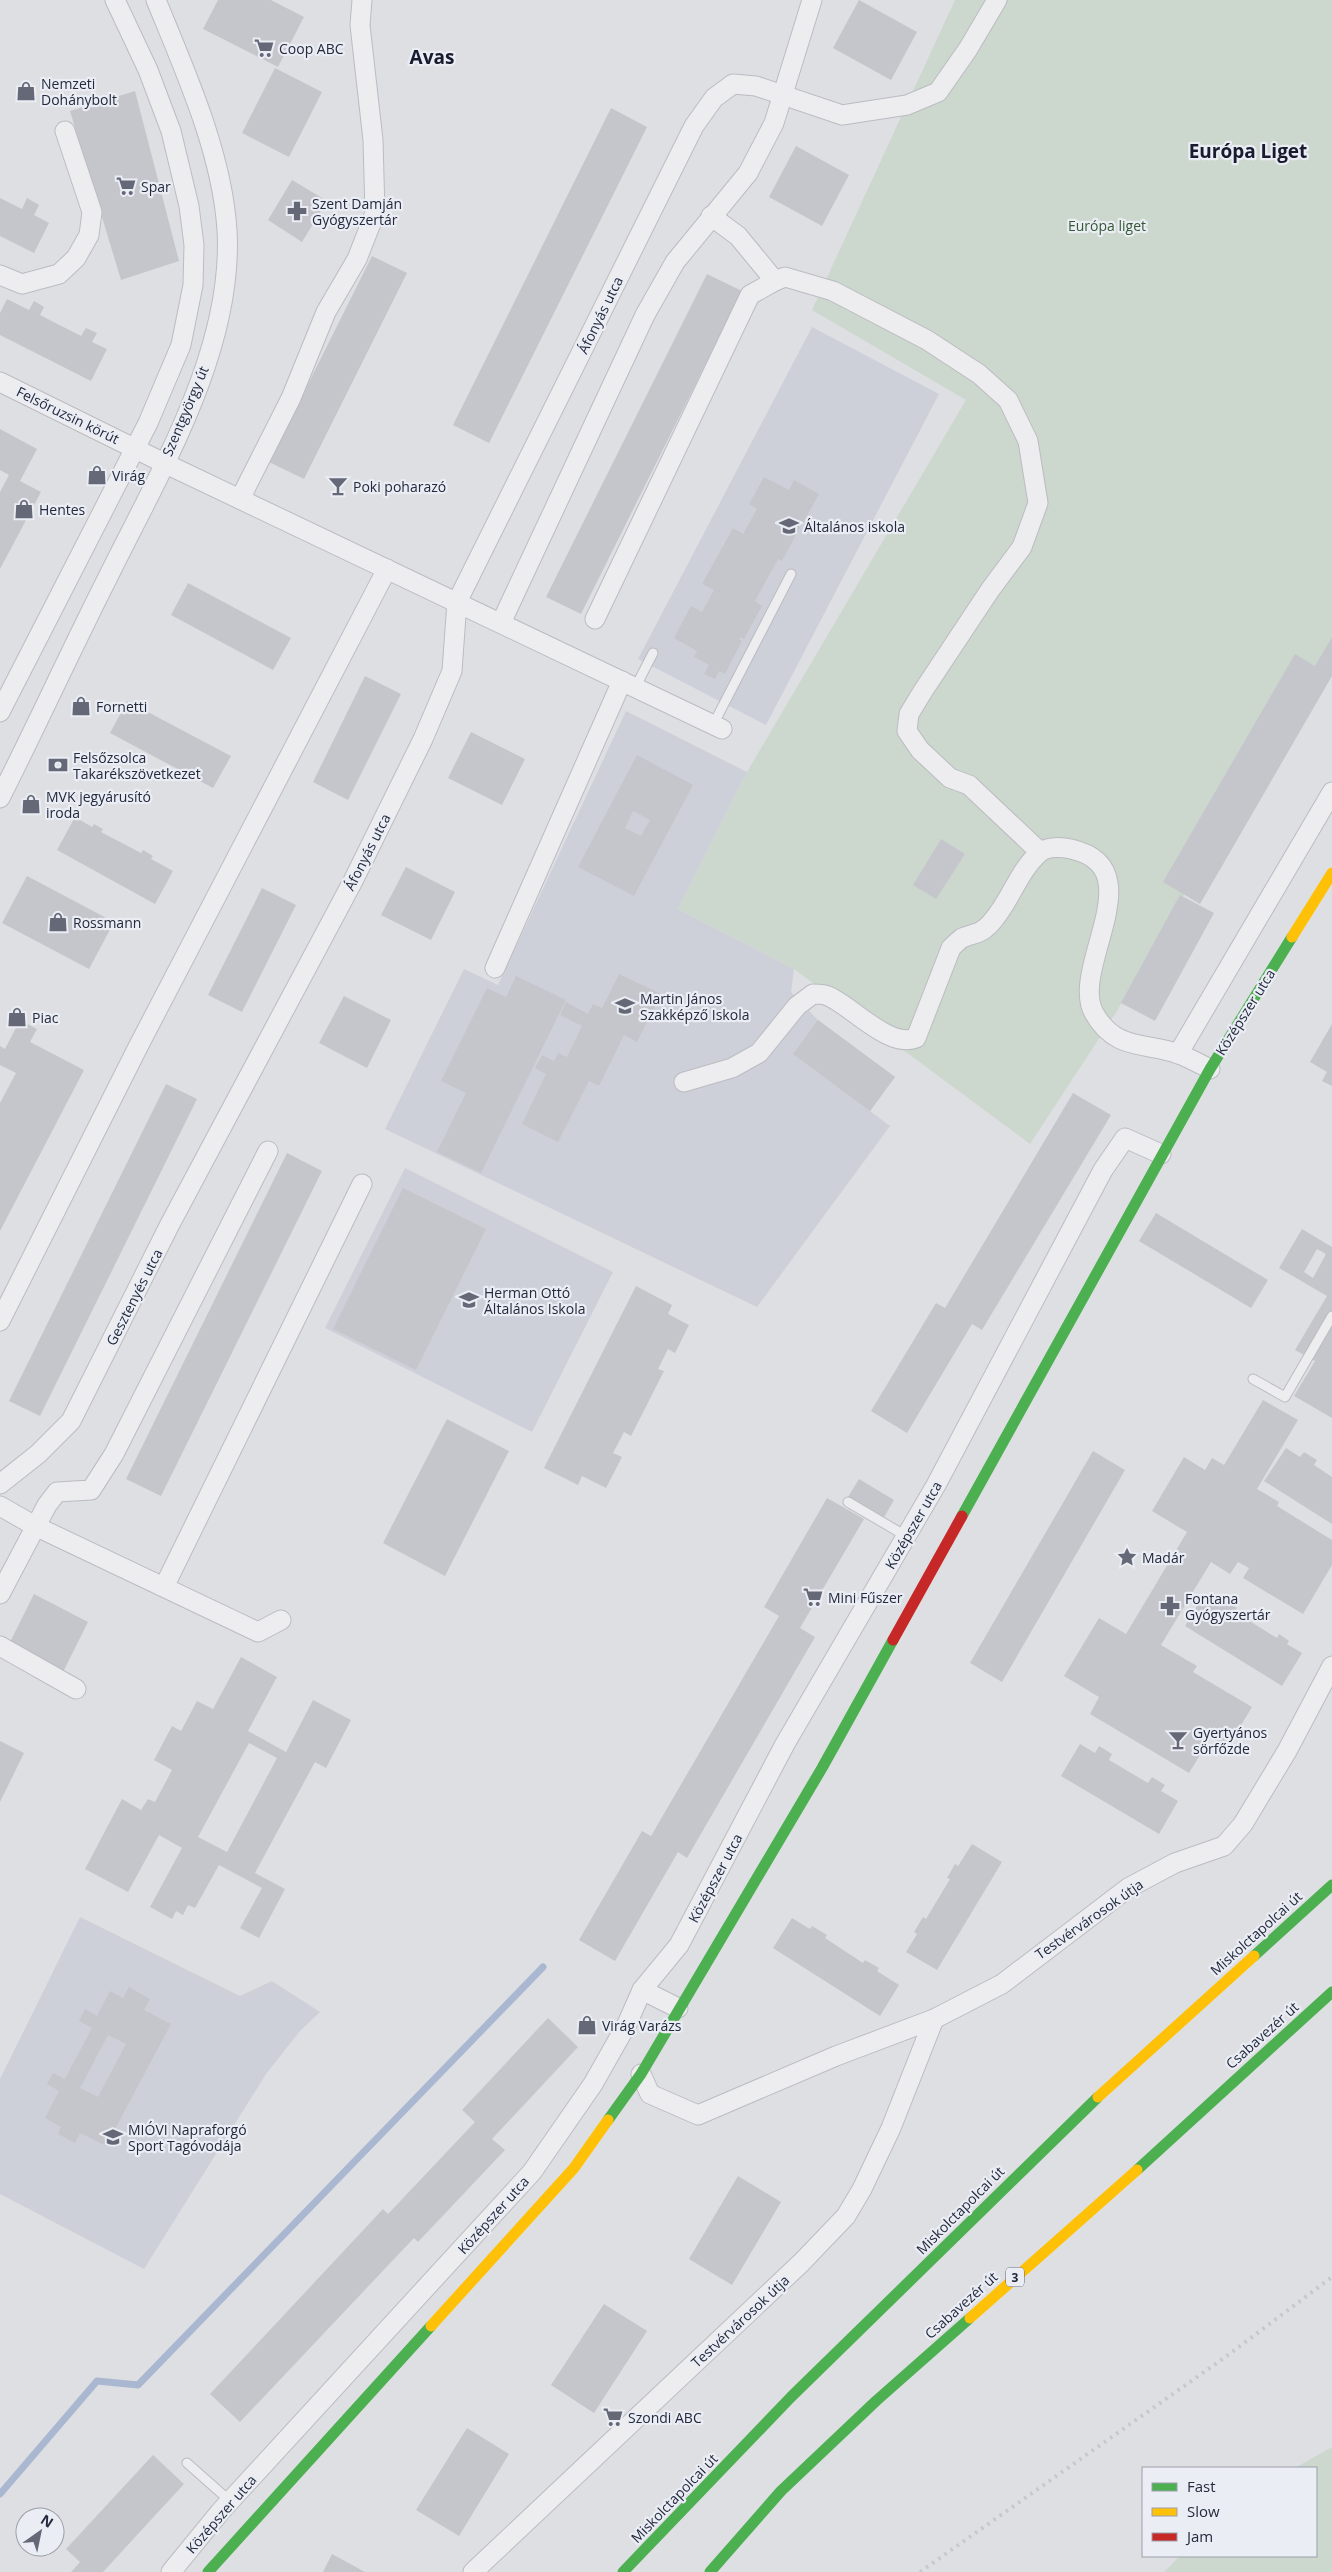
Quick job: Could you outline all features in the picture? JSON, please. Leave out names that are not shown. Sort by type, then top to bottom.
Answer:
[{"type":"street","name":"Szentgyörgy út","points":[[0,712],[136,448],[181,345],[193,285],[194,245],[189,206],[171,131],[148,70],[115,0]]},
{"type":"street","name":"Szentgyörgy út","points":[[0,798],[164,463],[193,398],[215,332],[225,277],[227,230],[214,161],[194,96],[156,0]]},
{"type":"street","points":[[240,499],[291,398],[326,312],[357,259],[375,213],[373,140],[360,26],[362,0]]},
{"type":"street","points":[[501,624],[645,315],[675,262],[748,172],[774,124],[812,0]]},
{"type":"street","name":"Áfonyás utca","points":[[241,1089],[254,1069],[353,882],[423,739],[452,671],[457,602],[694,126],[714,98],[733,84],[756,86],[842,115],[907,106],[938,92],[968,49],[996,0]]},
{"type":"street","points":[[7,278],[22,284],[59,274],[76,258],[90,235],[92,212],[66,131]]},
{"type":"street","points":[[711,216],[738,236],[776,281]]},
{"type":"street","points":[[594,619],[750,295],[785,277],[833,291],[927,340],[979,374],[1008,400],[1028,441],[1038,503],[1022,547],[990,590],[923,691],[910,714],[907,731],[920,750],[950,778],[969,785],[1040,852]]},
{"type":"street","name":"Felsőruzsin körút","points":[[0,382],[136,448]]},
{"type":"street","points":[[136,448],[717,727]]},
{"type":"street","points":[[0,1321],[140,1044],[387,569]]},
{"type":"street","points":[[495,968],[629,684]]},
{"type":"street","points":[[1178,1054],[1332,792]]},
{"type":"street","points":[[684,1082],[732,1068],[759,1053],[797,1006],[813,994],[828,996],[854,1014],[899,1040],[908,1041],[916,1038],[951,948],[962,938],[977,935],[990,924],[1040,852],[1060,846],[1083,852],[1102,867],[1109,888],[1105,928],[1092,969],[1088,996],[1093,1012],[1104,1028],[1123,1042],[1178,1054],[1210,1069]]},
{"type":"street","name":"Középszer utca","points":[[208,2572],[574,2168],[641,2074],[678,2008],[822,1768],[1210,1069],[1332,873]]},
{"type":"street","name":"Gesztenyés utca","points":[[0,1484],[38,1454],[72,1421],[241,1089]]},
{"type":"street","name":"Középszer utca","points":[[171,2572],[225,2507],[532,2172],[592,2084],[627,2024],[642,1990],[679,1945],[785,1744],[936,1485],[1103,1170],[1125,1138],[1162,1154]]},
{"type":"street","points":[[0,1594],[35,1526],[57,1492],[91,1490],[114,1454],[268,1151]]},
{"type":"street","points":[[164,1587],[362,1184]]},
{"type":"street","points":[[0,1506],[35,1526],[258,1632],[281,1620]]},
{"type":"street","points":[[0,1646],[76,1689]]},
{"type":"street","name":"Testvérvárosok útja","points":[[641,2074],[650,2094],[698,2115],[836,2056],[934,2018],[1002,1984],[1128,1888],[1175,1864],[1224,1846],[1243,1824],[1287,1751],[1332,1666]]},
{"type":"street","name":"Miskolctapolcai út","points":[[623,2572],[791,2396],[1070,2122],[1332,1885]]},
{"type":"street","points":[[642,1990],[678,2008]]},
{"type":"street","name":"Csabavezér út","points":[[710,2572],[782,2491],[876,2401],[1130,2176],[1332,1992]]},
{"type":"street","name":"Testvérvárosok útja","points":[[473,2572],[801,2263],[846,2216],[862,2189],[891,2128],[934,2018]]},
{"type":"street","points":[[225,2507],[245,2530]]},
{"type":"lane","points":[[717,727],[792,574]]},
{"type":"lane","points":[[629,684],[653,653]]},
{"type":"lane","points":[[1253,1379],[1285,1397],[1332,1316]]},
{"type":"lane","points":[[848,1502],[906,1536]]},
{"type":"lane","points":[[187,2463],[225,2507]]},
{"type":"shaded area","name":"Általános iskola","points":[[812,327],[939,394],[766,725],[638,659]]},
{"type":"shaded area","name":"Martin János Szakképző Iskola","points":[[626,711],[747,772],[678,909],[794,969],[791,992],[818,1020],[895,1077],[870,1111],[890,1126],[757,1307],[385,1129],[464,969],[498,985]]},
{"type":"shaded area","name":"Herman Ottó Általános Iskola","points":[[405,1168],[613,1272],[532,1432],[325,1328]]},
{"type":"shaded area","name":"MIÓVI Napraforgó Sport Tagóvodája","points":[[80,1917],[240,1996],[272,1981],[320,2012],[300,2031],[266,2074],[144,2269],[0,2194],[0,2079]]},
{"type":"green space","name":"Európa liget","points":[[955,0],[1332,0],[1332,639],[1117,1011],[1030,1144],[794,969],[678,909],[747,772],[966,400],[812,310]]},
{"type":"green space","points":[[1332,2447],[1332,2572],[1164,2572],[1179,2557],[1317,2557],[1317,2467],[1297,2467]]},
{"type":"building","name":"Coop ABC","points":[[218,0],[271,0],[304,17],[278,67],[203,29]]},
{"type":"building","points":[[859,0],[917,32],[891,80],[833,48]]},
{"type":"building","points":[[275,68],[322,92],[289,157],[242,133]]},
{"type":"building","name":"Spar","points":[[135,91],[179,261],[121,280],[70,111]]},
{"type":"building","points":[[611,108],[647,127],[489,443],[453,425]]},
{"type":"building","points":[[796,146],[849,175],[822,226],[769,197]]},
{"type":"building","name":"Szent Damján Gyógyszertár","points":[[292,180],[327,201],[302,242],[268,220]]},
{"type":"building","points":[[0,198],[22,209],[27,198],[39,205],[34,215],[49,223],[34,253],[0,236]]},
{"type":"building","points":[[372,256],[407,273],[304,479],[269,462]]},
{"type":"building","points":[[707,274],[742,291],[581,614],[546,597]]},
{"type":"building","points":[[7,299],[29,310],[34,301],[44,307],[40,315],[81,336],[86,328],[97,333],[92,342],[107,349],[91,381],[0,335],[0,313]]},
{"type":"building","points":[[0,429],[37,449],[20,481],[41,492],[0,569],[0,492],[9,475],[0,470]]},
{"type":"building","points":[[764,477],[789,490],[794,480],[819,494],[803,523],[799,521],[796,525],[800,527],[782,561],[778,559],[755,601],[762,606],[744,639],[741,637],[739,639],[742,641],[725,674],[719,671],[715,679],[704,674],[709,665],[694,657],[697,651],[674,638],[691,606],[702,612],[714,590],[702,584],[733,528],[743,534],[757,509],[749,504]]},
{"type":"building","points":[[188,583],[291,638],[273,670],[171,615]]},
{"type":"building","points":[[1332,637],[1332,676],[1200,904],[1163,882],[1295,654],[1315,666]]},
{"type":"building","points":[[365,676],[401,694],[348,800],[313,782]]},
{"type":"building","points":[[127,701],[231,756],[213,788],[110,733]]},
{"type":"building","points":[[471,732],[525,759],[502,805],[448,778]]},
{"type":"building","points":[[637,755],[693,785],[634,896],[578,867]],"holes":[[[633,811],[650,820],[641,836],[625,828]]]},
{"type":"building","points":[[75,817],[92,827],[94,824],[103,829],[101,832],[141,853],[143,850],[153,856],[151,859],[173,871],[155,904],[57,850]]},
{"type":"building","points":[[941,839],[965,854],[936,899],[913,885]]},
{"type":"building","points":[[406,867],[455,892],[431,940],[381,915]]},
{"type":"building","name":"Rossmann","points":[[27,876],[114,922],[89,969],[2,923]]},
{"type":"building","points":[[262,888],[296,905],[242,1012],[208,995]]},
{"type":"building","points":[[1180,895],[1214,913],[1155,1021],[1121,1003]]},
{"type":"building","points":[[619,974],[661,994],[637,1042],[624,1035],[599,1086],[589,1081],[558,1142],[522,1124],[546,1074],[535,1068],[542,1055],[554,1061],[558,1053],[567,1057],[582,1026],[560,1015],[566,1002],[588,1014],[593,1004],[602,1008]]},
{"type":"building","points":[[516,976],[566,1000],[481,1173],[437,1152],[466,1093],[441,1081],[487,988],[506,997]]},
{"type":"building","points":[[344,996],[391,1020],[367,1068],[319,1043]]},
{"type":"building","points":[[20,1020],[37,1029],[30,1042],[84,1070],[0,1231],[0,1103],[16,1073],[0,1065],[0,1046],[5,1049]]},
{"type":"building","points":[[818,1020],[895,1077],[870,1111],[793,1054]]},
{"type":"building","points":[[1332,1024],[1332,1086],[1322,1081],[1327,1072],[1310,1062]]},
{"type":"building","points":[[166,1084],[197,1099],[40,1416],[9,1401]]},
{"type":"building","points":[[1073,1093],[1111,1115],[982,1330],[972,1324],[907,1433],[871,1411],[936,1303],[945,1308]]},
{"type":"building","points":[[287,1153],[322,1171],[161,1496],[126,1479]]},
{"type":"building","points":[[403,1188],[486,1229],[416,1370],[333,1329]]},
{"type":"building","points":[[1156,1213],[1268,1280],[1251,1308],[1139,1241]]},
{"type":"building","points":[[1302,1229],[1332,1247],[1332,1418],[1294,1396],[1315,1361],[1295,1350],[1327,1296],[1279,1268]],"holes":[[[1317,1249],[1326,1254],[1313,1278],[1304,1272]]]},
{"type":"building","points":[[636,1286],[672,1305],[668,1314],[689,1325],[675,1353],[668,1349],[658,1369],[664,1371],[631,1436],[624,1432],[613,1453],[622,1457],[606,1488],[582,1476],[578,1485],[544,1468]]},
{"type":"building","points":[[1263,1400],[1298,1420],[1257,1489],[1279,1502],[1277,1506],[1332,1540],[1332,1565],[1303,1614],[1243,1578],[1249,1568],[1238,1562],[1230,1574],[1211,1562],[1161,1645],[1197,1666],[1193,1672],[1252,1707],[1228,1747],[1211,1737],[1189,1773],[1090,1714],[1099,1697],[1064,1676],[1099,1618],[1126,1634],[1187,1532],[1152,1511],[1184,1457],[1205,1470],[1212,1458],[1224,1465]]},
{"type":"building","points":[[447,1419],[509,1451],[445,1576],[383,1543]]},
{"type":"building","points":[[1286,1448],[1300,1457],[1304,1452],[1317,1460],[1314,1465],[1332,1477],[1332,1524],[1264,1481]]},
{"type":"building","points":[[1093,1451],[1125,1470],[1002,1682],[970,1663]]},
{"type":"building","points":[[859,1479],[894,1500],[883,1519],[848,1497]]},
{"type":"building","points":[[827,1498],[864,1519],[800,1628],[815,1637],[687,1858],[678,1852],[615,1961],[579,1940],[642,1831],[651,1836],[779,1616],[764,1607]]},
{"type":"building","points":[[34,1594],[88,1622],[63,1672],[9,1644]]},
{"type":"building","points":[[1204,1594],[1224,1605],[1227,1601],[1237,1608],[1235,1612],[1277,1638],[1279,1634],[1289,1641],[1287,1644],[1302,1653],[1282,1686],[1185,1626]]},
{"type":"building","points":[[241,1657],[277,1677],[248,1731],[286,1752],[313,1700],[351,1720],[326,1768],[315,1762],[255,1873],[285,1889],[259,1938],[240,1928],[262,1888],[219,1865],[195,1908],[188,1905],[183,1915],[176,1911],[172,1919],[150,1907],[182,1848],[159,1835],[128,1892],[85,1869],[122,1799],[141,1810],[148,1799],[155,1802],[172,1770],[154,1760],[172,1726],[181,1731],[197,1701],[213,1709]],"holes":[[[249,1743],[277,1758],[227,1852],[198,1837]]]},
{"type":"building","points":[[0,1741],[24,1753],[0,1802]]},
{"type":"building","points":[[1080,1744],[1095,1753],[1099,1746],[1112,1754],[1109,1760],[1148,1783],[1152,1777],[1165,1785],[1161,1791],[1178,1801],[1159,1834],[1061,1776]]},
{"type":"building","points":[[972,1844],[1002,1862],[937,1970],[906,1952],[917,1934],[914,1932],[923,1917],[926,1919],[950,1879],[947,1878],[955,1864],[958,1866]]},
{"type":"building","points":[[792,1918],[810,1929],[812,1926],[827,1935],[825,1938],[863,1963],[865,1960],[879,1968],[877,1971],[899,1985],[880,2016],[773,1948]]},
{"type":"building","points":[[129,1987],[150,1999],[144,2010],[171,2024],[106,2146],[80,2133],[75,2143],[58,2134],[61,2127],[45,2118],[59,2091],[47,2084],[53,2073],[65,2079],[92,2028],[79,2021],[85,2009],[97,2016],[110,1991],[123,1998]],"holes":[[[108,2035],[126,2044],[98,2097],[80,2088]]]},
{"type":"building","points":[[548,2018],[578,2047],[492,2139],[505,2150],[418,2242],[414,2238],[240,2422],[210,2394],[383,2209],[388,2214],[475,2122],[462,2110]]},
{"type":"building","points":[[738,2176],[781,2202],[732,2285],[689,2259]]},
{"type":"building","points":[[604,2304],[647,2331],[594,2413],[551,2385]]},
{"type":"building","points":[[467,2428],[509,2454],[459,2536],[416,2510]]},
{"type":"building","points":[[153,2455],[184,2484],[103,2572],[71,2572],[80,2562],[66,2549]]},
{"type":"building","points":[[332,2554],[365,2572],[323,2572]]},
{"type":"waterway","points":[[0,2494],[97,2381],[138,2385],[543,1967]]},
{"type":"railway","points":[[920,2572],[1224,2358],[1332,2277]]},
{"type":"traffic: fast","points":[[962,1516],[1210,1069],[1292,937]]},
{"type":"traffic: fast","points":[[608,2120],[641,2074],[822,1768],[893,1640]]},
{"type":"traffic: fast","points":[[1254,1956],[1332,1885]]},
{"type":"traffic: fast","points":[[1137,2170],[1332,1992]]},
{"type":"traffic: fast","points":[[623,2572],[791,2397],[1098,2097]]},
{"type":"traffic: fast","points":[[710,2572],[781,2491],[876,2401],[970,2318]]},
{"type":"traffic: fast","points":[[208,2572],[431,2326]]},
{"type":"traffic: slow","points":[[1292,937],[1332,873]]},
{"type":"traffic: slow","points":[[1098,2097],[1254,1956]]},
{"type":"traffic: slow","points":[[431,2326],[574,2168],[608,2120]]},
{"type":"traffic: slow","points":[[970,2318],[1137,2170]]},
{"type":"traffic: jam","points":[[893,1640],[962,1516]]},
{"type":"place","name":"Coop ABC","points":[[264,48]]},
{"type":"place","name":"Nemzeti Dohánybolt","points":[[26,91]]},
{"type":"place","name":"Spar","points":[[126,186]]},
{"type":"place","name":"Szent Damján Gyógyszertár","points":[[297,211]]},
{"type":"place","name":"Virág","points":[[97,475]]},
{"type":"place","name":"Poki poharazó","points":[[338,486]]},
{"type":"place","name":"Hentes","points":[[24,509]]},
{"type":"place","name":"Általános iskola","points":[[789,526]]},
{"type":"place","name":"Fornetti","points":[[81,706]]},
{"type":"place","name":"Felsőzsolca Takarékszövetkezet","points":[[58,765]]},
{"type":"place","name":"MVK jegyárusító iroda","points":[[31,804]]},
{"type":"place","name":"Rossmann","points":[[58,922]]},
{"type":"place","name":"Martin János Szakképző Iskola","points":[[625,1006]]},
{"type":"place","name":"Piac","points":[[17,1017]]},
{"type":"place","name":"Herman Ottó Általános Iskola","points":[[469,1300]]},
{"type":"place","name":"Madár","points":[[1127,1557]]},
{"type":"place","name":"Mini Fűszer","points":[[813,1597]]},
{"type":"place","name":"Fontana Gyógyszertár","points":[[1170,1606]]},
{"type":"place","name":"Gyertyános sörfőzde","points":[[1178,1740]]},
{"type":"place","name":"Virág Varázs","points":[[587,2025]]},
{"type":"place","name":"MIÓVI Napraforgó Sport Tagóvodája","points":[[113,2137]]},
{"type":"place","name":"Szondi ABC","points":[[613,2417]]},
{"type":"district","name":"Avas","points":[[432,57]]},
{"type":"district","name":"Európa Liget","points":[[1248,151]]}]
